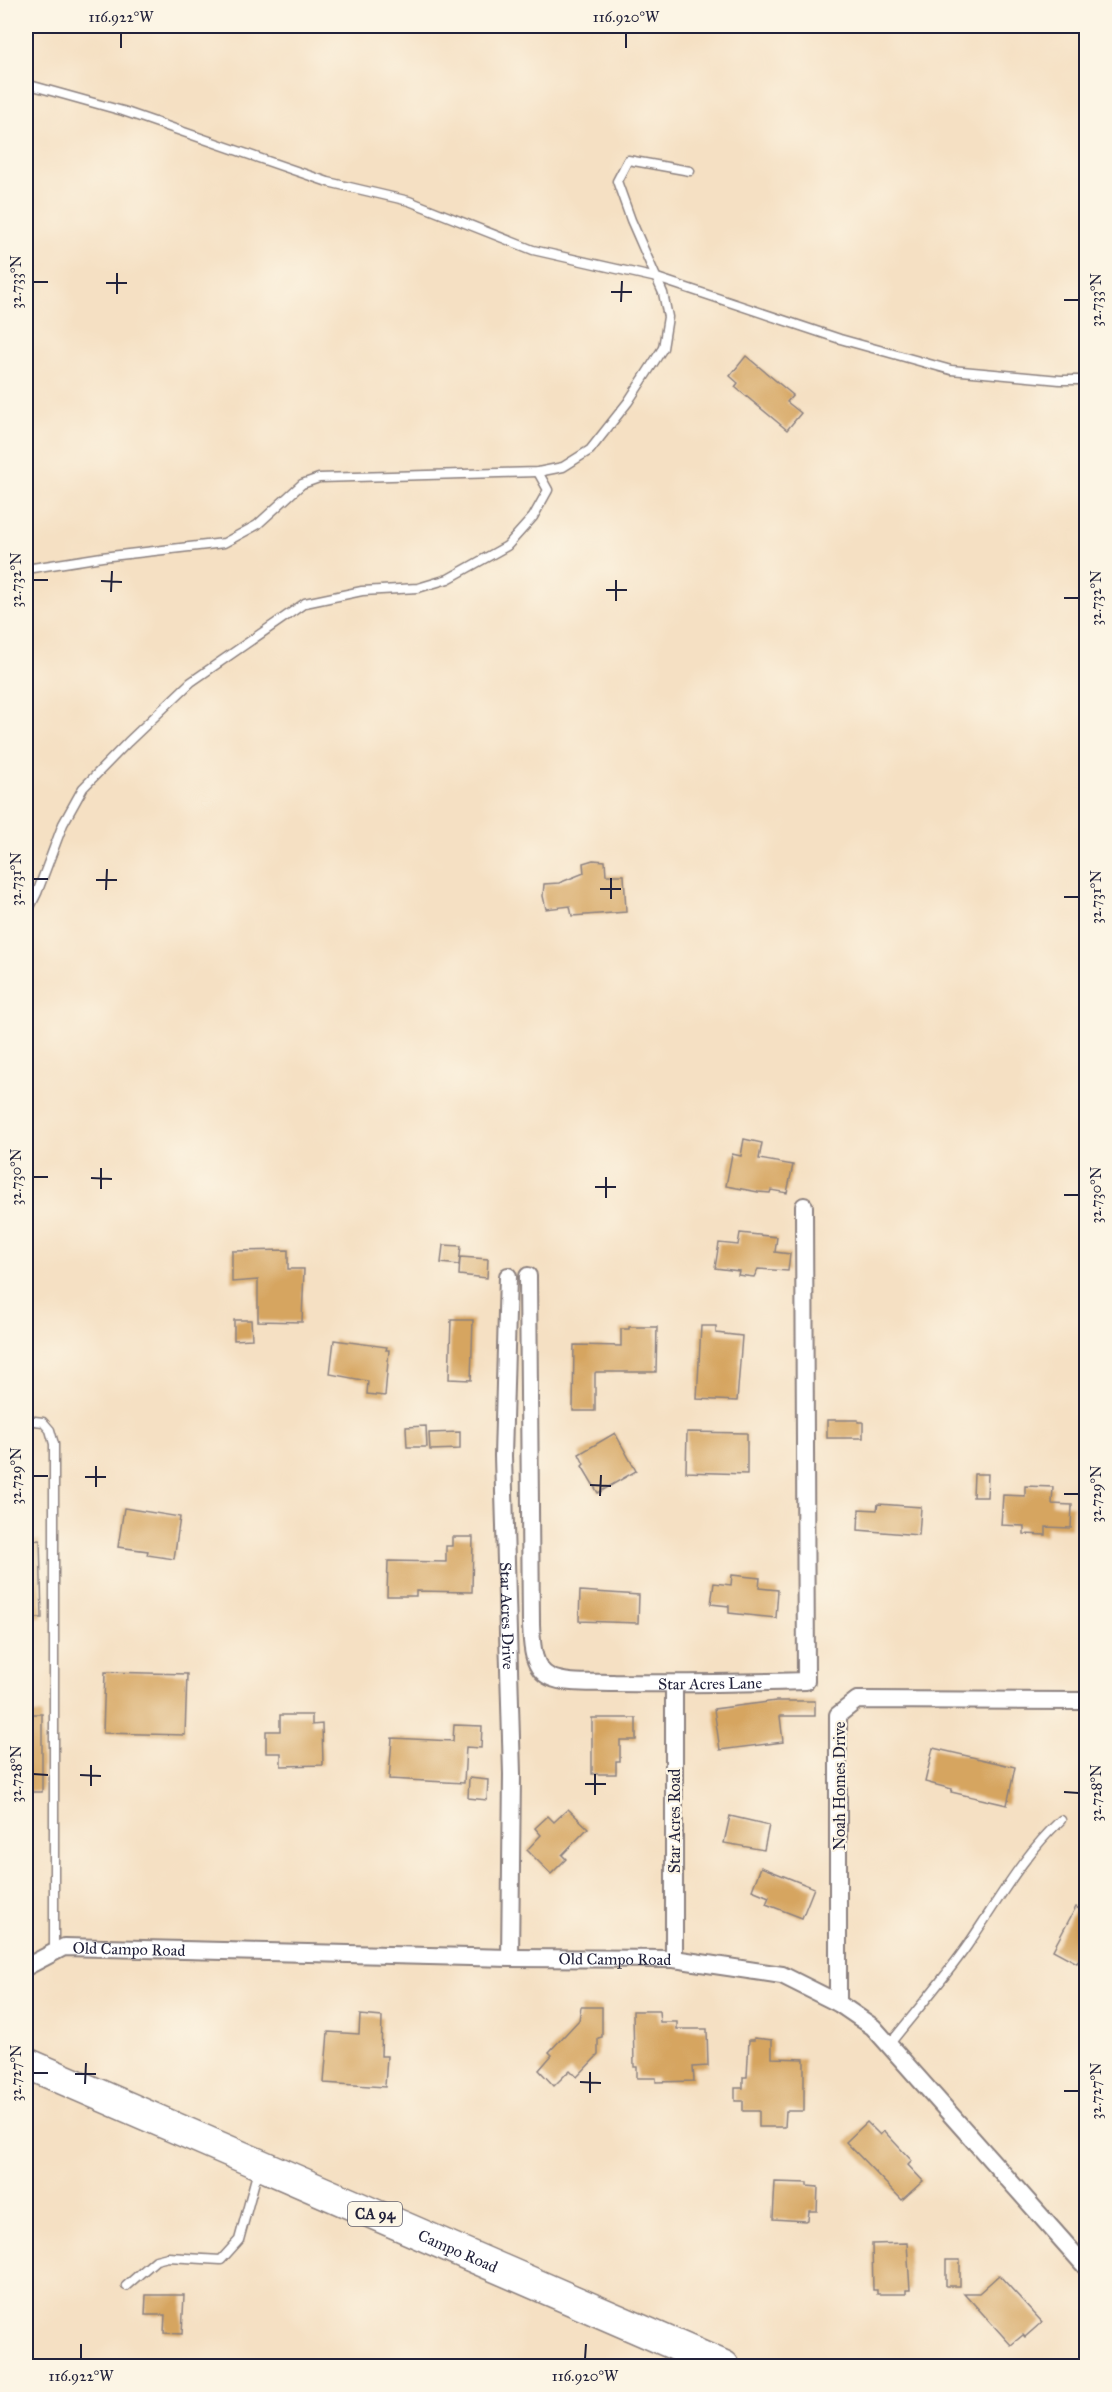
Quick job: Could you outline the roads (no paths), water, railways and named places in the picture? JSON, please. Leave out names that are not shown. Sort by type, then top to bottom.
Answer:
[{"type":"highway","name":"Campo Road","points":[[26,2063],[724,2367]]},
{"type":"street","name":"Star Acres Lane","points":[[528,1276],[532,1650],[540,1669],[550,1677],[574,1682],[674,1684],[806,1681],[804,1206]]},
{"type":"street","name":"Star Acres Drive","points":[[508,1276],[503,1456],[512,1763],[510,1958]]},
{"type":"street","name":"Star Acres Road","points":[[674,1684],[674,1959]]},
{"type":"street","name":"Noah Homes Drive","points":[[838,2003],[838,1715],[857,1700],[1086,1701]]},
{"type":"street","name":"Old Campo Road","points":[[26,1967],[64,1947],[510,1958],[674,1959],[782,1976],[838,2003],[873,2027],[1086,2267]]},
{"type":"lane","points":[[26,84],[123,111],[327,182],[409,201],[533,250],[657,278],[840,339],[951,370],[1060,380],[1086,380]]},
{"type":"lane","points":[[26,569],[102,556],[224,543],[257,525],[302,484],[319,478],[538,472],[563,467],[590,450],[628,402],[663,348],[668,316],[663,293],[631,220],[618,181],[628,160],[690,171]]},
{"type":"lane","points":[[26,915],[63,824],[83,788],[191,682],[304,603],[362,591],[418,588],[447,579],[507,546],[533,517],[548,490],[538,472]]},
{"type":"lane","points":[[26,1420],[44,1422],[50,1430],[54,1444],[54,1953]]},
{"type":"lane","points":[[889,2045],[967,1946],[993,1905],[1041,1839],[1061,1820]]},
{"type":"lane","points":[[126,2286],[156,2260],[168,2257],[221,2260],[239,2240],[259,2163]]}]
